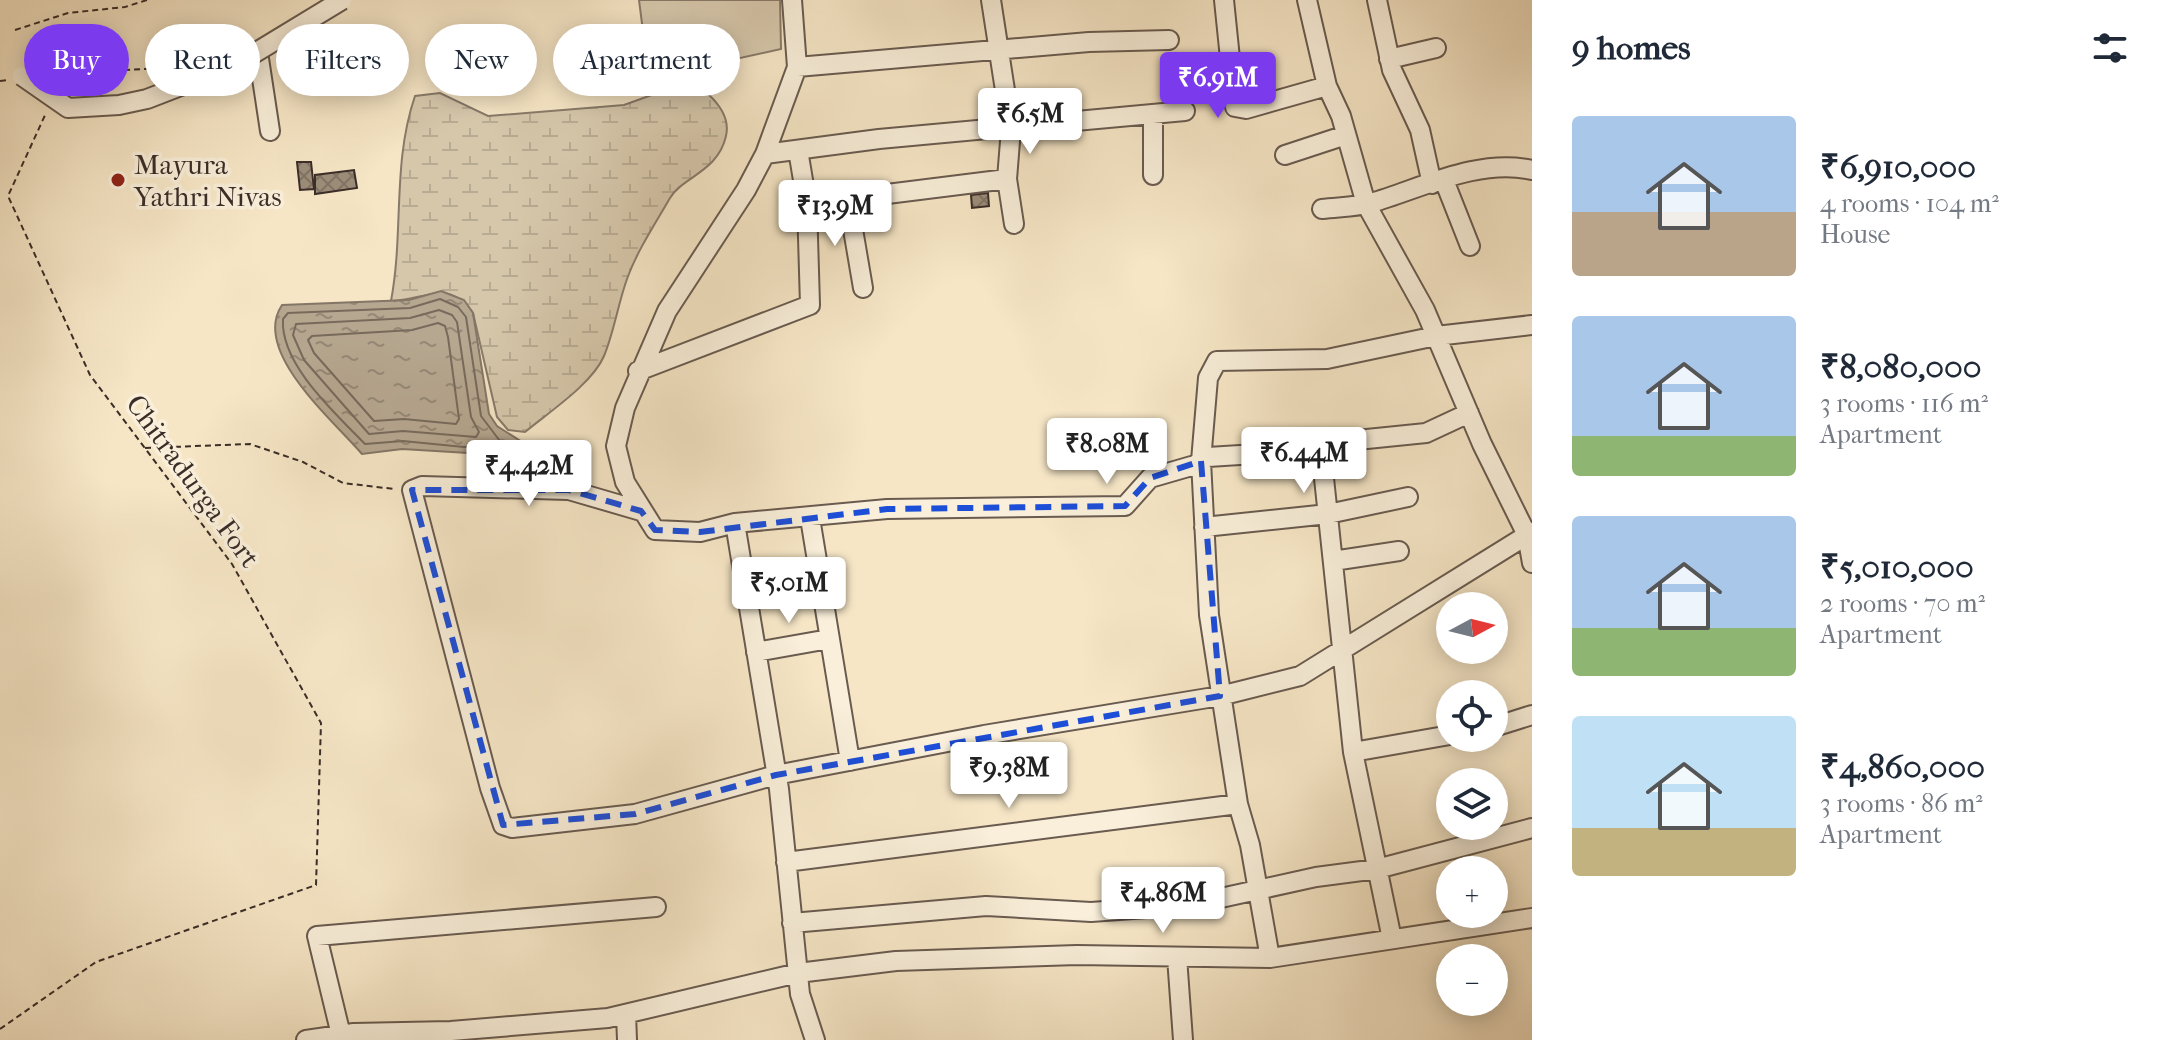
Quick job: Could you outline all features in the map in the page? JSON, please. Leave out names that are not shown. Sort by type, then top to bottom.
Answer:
[{"type":"street","points":[[260,51],[342,0]]},
{"type":"street","points":[[792,0],[797,67],[765,154],[746,190],[667,311],[638,371],[616,446],[625,482],[655,530],[700,532],[735,523],[887,509],[1125,506],[1150,478],[1208,457],[1321,450],[1357,440],[1426,433],[1469,413]]},
{"type":"street","points":[[991,0],[1011,129],[1007,179],[1014,224]]},
{"type":"street","points":[[1224,0],[1235,107],[1246,109],[1327,86]]},
{"type":"street","points":[[1307,0],[1327,86],[1346,135],[1366,204],[1436,336],[1469,413],[1529,533],[1532,563]]},
{"type":"street","points":[[1377,0],[1389,59],[1420,130],[1438,182],[1470,246]]},
{"type":"street","points":[[797,67],[998,49],[1169,40]]},
{"type":"street","points":[[1389,59],[1436,48]]},
{"type":"street","points":[[260,65],[270,131]]},
{"type":"street","points":[[22,76],[68,108],[97,107],[148,96]]},
{"type":"street","points":[[765,154],[879,139],[1185,111]]},
{"type":"street","points":[[1153,114],[1153,175]]},
{"type":"street","points":[[1285,155],[1346,135]]},
{"type":"street","points":[[638,371],[810,305],[807,204],[798,150]]},
{"type":"street","points":[[1322,209],[1366,204],[1473,170],[1519,167],[1532,170]]},
{"type":"street","points":[[807,204],[1007,179]]},
{"type":"street","points":[[848,200],[863,288]]},
{"type":"street","points":[[1270,958],[1260,892],[1238,804],[1209,615],[1201,461],[1208,378],[1217,361],[1327,359],[1436,336],[1532,325]]},
{"type":"street","points":[[1321,450],[1353,752],[1392,939]]},
{"type":"street","points":[[641,511],[569,490],[437,486],[412,490],[490,788],[503,825],[512,828],[635,814],[776,775],[1220,696],[1300,676],[1529,533]]},
{"type":"street","points":[[1204,527],[1328,513],[1408,497]]},
{"type":"street","points":[[810,518],[850,761]]},
{"type":"street","points":[[735,523],[776,775],[800,994],[815,1040]]},
{"type":"street","points":[[1333,561],[1399,551]]},
{"type":"street","points":[[756,652],[829,639]]},
{"type":"street","points":[[1508,723],[1532,715]]},
{"type":"street","points":[[1353,752],[1436,737]]},
{"type":"street","points":[[786,862],[1238,804]]},
{"type":"street","points":[[792,923],[986,906],[1091,912],[1167,907],[1377,868],[1532,828]]},
{"type":"street","points":[[341,1035],[317,936],[656,907]]},
{"type":"street","points":[[306,1040],[341,1035],[447,1036],[626,1014],[798,973],[958,958],[1270,958],[1532,918]]},
{"type":"street","points":[[1177,957],[1183,1040]]},
{"type":"street","points":[[626,1014],[627,1040]]},
{"type":"path","points":[[15,30],[68,13],[125,7],[147,0]]},
{"type":"path","name":"Chitradurga Fort","points":[[0,1029],[96,962],[316,885],[321,723],[232,564],[90,375],[8,196],[52,101]]},
{"type":"path","points":[[145,448],[250,444],[303,462],[343,483],[412,490]]},
{"type":"highlighted area","points":[[1201,461],[1220,696],[776,775],[635,814],[503,825],[412,490],[569,490],[641,511],[655,530],[700,532],[887,509],[1125,506],[1150,478]]},
{"type":"green space","points":[[639,0],[780,0],[781,49],[740,58],[740,24],[642,24]]},
{"type":"green space","points":[[415,96],[446,96],[488,116],[624,105],[649,96],[710,96],[725,118],[727,130],[722,148],[708,166],[670,198],[636,258],[604,356],[590,377],[525,432],[508,430],[497,417],[473,313],[464,302],[445,294],[391,301],[403,147]]},
{"type":"water","points":[[441,291],[464,300],[473,313],[489,414],[497,426],[522,442],[520,456],[402,449],[362,454],[300,384],[277,343],[275,323],[282,305],[409,300]]},
{"type":"building","points":[[297,162],[311,162],[314,189],[300,190]]},
{"type":"building","points":[[354,170],[357,188],[315,194],[315,175]]},
{"type":"building","points":[[988,193],[989,206],[972,208],[971,195]]},
{"type":"place","name":"Mayura Yathri Nivas","points":[[118,180]]}]
